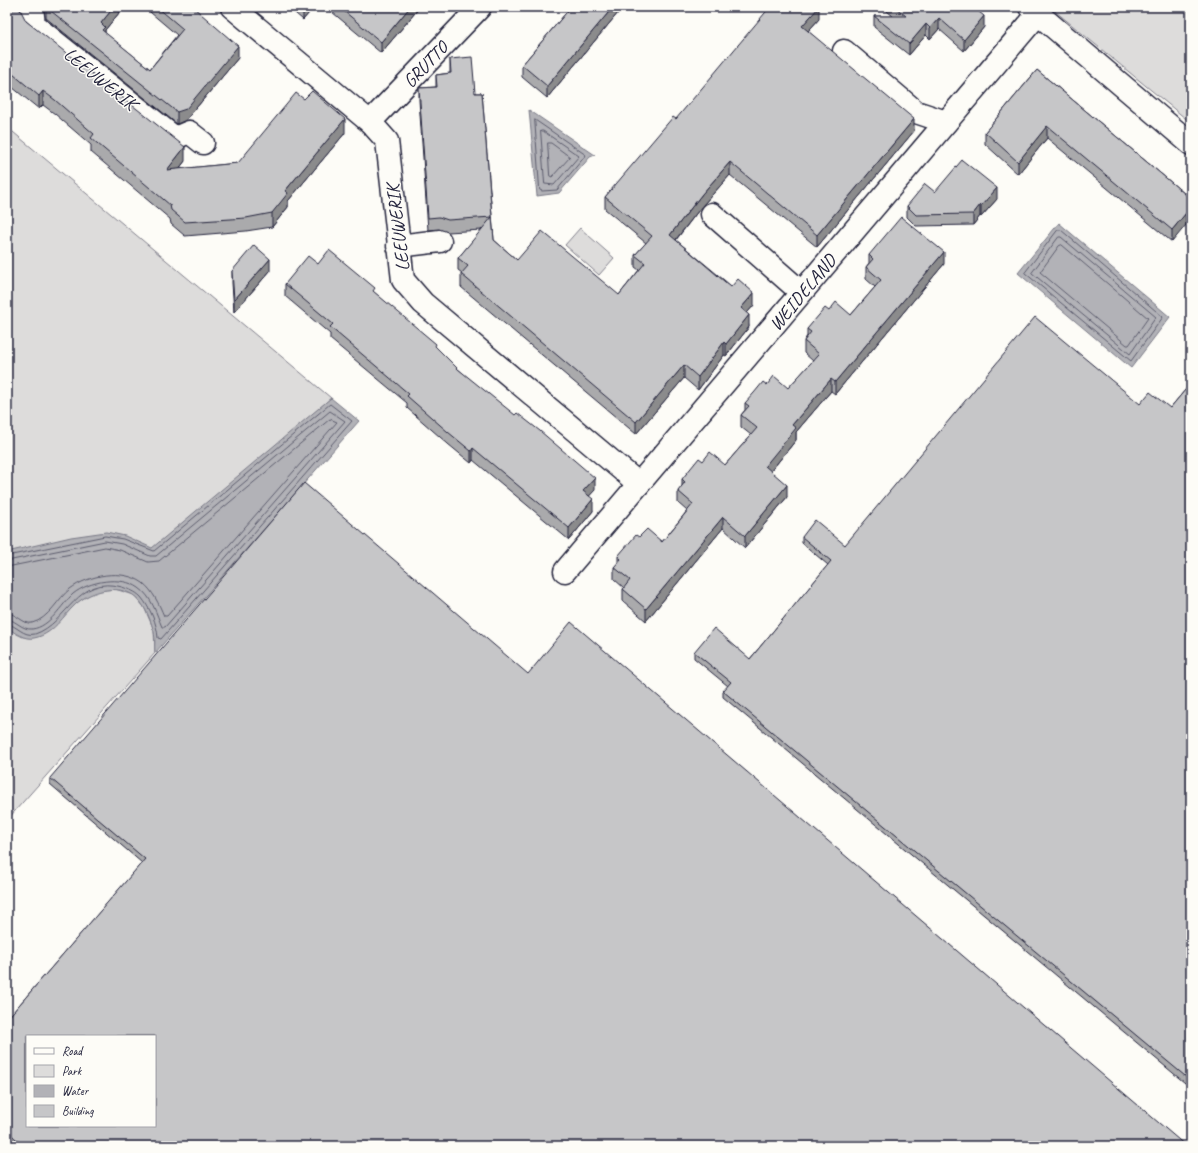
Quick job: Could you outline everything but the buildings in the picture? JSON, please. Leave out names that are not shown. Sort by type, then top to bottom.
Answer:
[{"type":"street","name":"LEEUWERIK","points":[[32,7],[34,25],[175,138],[189,132],[202,142]]},
{"type":"street","name":"LEEUWERIK","points":[[232,7],[370,122],[387,141],[403,280],[423,303],[639,484]]},
{"type":"street","name":"GRUTTO","points":[[370,122],[480,7]]},
{"type":"street","name":"WEIDELAND","points":[[565,571],[946,122],[1034,10]]},
{"type":"street","points":[[1034,10],[1191,144]]},
{"type":"street","points":[[844,51],[916,112],[946,122]]},
{"type":"street","points":[[712,214],[801,292]]},
{"type":"street","points":[[398,246],[440,241]]},
{"type":"green space","points":[[1050,7],[1191,7],[1191,123]]},
{"type":"green space","points":[[7,127],[331,398],[316,411],[185,548],[7,555]]},
{"type":"green space","points":[[580,228],[614,258],[599,275],[565,245]]},
{"type":"green space","points":[[115,589],[134,595],[144,607],[154,630],[155,653],[7,820],[7,627],[23,637],[48,632],[79,601],[95,591]]},
{"type":"water","points":[[529,110],[595,155],[590,157],[559,193],[537,196]]},
{"type":"water","points":[[1059,223],[1170,317],[1131,368],[1018,273]]},
{"type":"water","points":[[331,398],[359,421],[155,653],[154,632],[146,610],[137,598],[120,590],[100,591],[81,600],[54,627],[42,636],[34,638],[23,637],[7,627],[7,552],[71,537],[106,532],[125,536],[152,548]]}]
